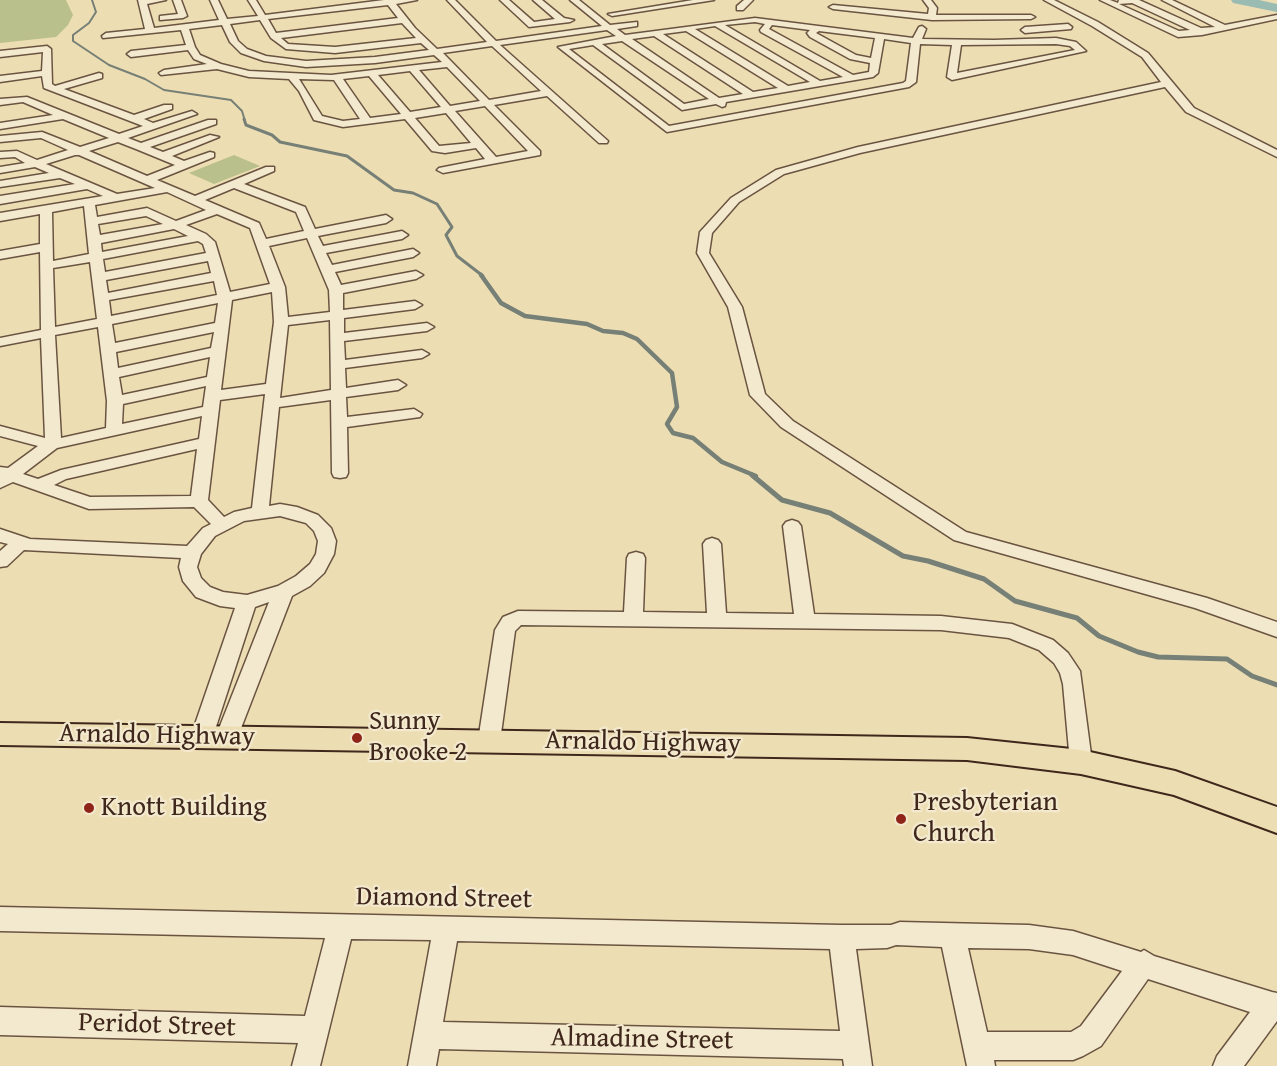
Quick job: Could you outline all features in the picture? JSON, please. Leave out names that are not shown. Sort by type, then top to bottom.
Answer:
[{"type":"main road","name":"Arnaldo Highway","points":[[0,734],[967,749],[1081,762],[1175,783],[1277,820]]},
{"type":"street","points":[[150,30],[142,1],[162,0]]},
{"type":"street","points":[[148,20],[183,16],[177,0]]},
{"type":"street","points":[[214,0],[234,42],[244,51],[291,63],[337,63],[640,23]]},
{"type":"street","points":[[252,0],[267,27],[286,46],[335,50],[423,40]]},
{"type":"street","points":[[321,0],[327,10]]},
{"type":"street","points":[[106,36],[262,17],[292,10],[327,10],[356,3],[413,0]]},
{"type":"street","points":[[451,0],[494,44],[603,141]]},
{"type":"street","points":[[504,0],[532,25],[710,0]]},
{"type":"street","points":[[537,0],[562,21]]},
{"type":"street","points":[[574,0],[608,27],[738,115]]},
{"type":"street","points":[[863,0],[866,6],[864,11]]},
{"type":"street","points":[[893,0],[899,15]]},
{"type":"street","points":[[927,0],[933,8],[932,18]]},
{"type":"street","points":[[1052,0],[1137,49],[1151,62],[1183,103],[1201,117],[1277,154]]},
{"type":"street","points":[[1108,2],[1133,0],[1202,32]]},
{"type":"street","points":[[1166,0],[1224,28]]},
{"type":"street","points":[[389,1],[412,30],[450,63],[536,153],[443,170]]},
{"type":"street","points":[[1108,2],[1174,34],[1202,32],[1277,17]]},
{"type":"street","points":[[614,4],[626,13]]},
{"type":"street","points":[[736,8],[750,4]]},
{"type":"street","points":[[826,17],[830,4],[864,11],[932,18],[1031,17]]},
{"type":"street","points":[[933,8],[943,8]]},
{"type":"street","points":[[1008,8],[1031,17],[1047,29]]},
{"type":"street","points":[[267,27],[398,11]]},
{"type":"street","points":[[274,36],[404,20]]},
{"type":"street","points":[[910,27],[927,29],[916,40],[911,82],[906,85],[667,129],[562,47],[745,20],[771,21],[916,40],[957,42],[993,56],[1028,63],[1024,58],[1028,56],[1055,58],[1082,51],[1077,46],[1062,41],[993,56],[952,77],[957,42]]},
{"type":"street","points":[[771,21],[764,30],[852,78]]},
{"type":"street","points":[[717,24],[819,84]]},
{"type":"street","points":[[184,26],[197,57]]},
{"type":"street","points":[[1014,31],[1068,27]]},
{"type":"street","points":[[687,28],[786,89]]},
{"type":"street","points":[[817,28],[811,33],[813,35],[853,57],[876,61]]},
{"type":"street","points":[[401,32],[412,30]]},
{"type":"street","points":[[655,33],[751,95]]},
{"type":"street","points":[[594,42],[681,107],[873,73],[880,36]]},
{"type":"street","points":[[113,45],[187,37]]},
{"type":"street","points":[[254,55],[286,46],[332,40]]},
{"type":"street","points":[[131,54],[191,47]]},
{"type":"street","points":[[0,79],[12,65],[46,49],[47,73],[51,87]]},
{"type":"street","points":[[0,54],[12,65],[47,73]]},
{"type":"street","points":[[187,58],[197,57],[218,66],[249,74],[293,78],[337,78],[450,63]]},
{"type":"street","points":[[164,73],[218,66]]},
{"type":"street","points":[[412,68],[493,161]]},
{"type":"street","points":[[219,78],[249,74]]},
{"type":"street","points":[[372,74],[436,149],[445,150],[478,145]]},
{"type":"street","points":[[35,86],[51,87],[99,76]]},
{"type":"street","points":[[293,78],[303,90],[318,118],[343,124],[549,93]]},
{"type":"street","points":[[337,78],[368,122]]},
{"type":"street","points":[[1167,84],[858,150],[780,172],[735,200],[706,232],[703,254],[735,307],[758,395],[787,424],[960,536],[1200,603],[1277,630]]},
{"type":"street","points":[[51,87],[153,126]]},
{"type":"street","points":[[74,96],[92,90]]},
{"type":"street","points":[[0,102],[24,99],[184,165]]},
{"type":"street","points":[[22,111],[44,107]]},
{"type":"street","points":[[134,119],[168,107]]},
{"type":"street","points":[[0,170],[36,164],[192,114]]},
{"type":"street","points":[[0,126],[63,116]]},
{"type":"street","points":[[140,147],[212,122]]},
{"type":"street","points":[[0,140],[42,135],[255,226],[278,287],[281,322],[260,511]]},
{"type":"street","points":[[163,156],[214,137]]},
{"type":"street","points":[[0,155],[17,154],[60,175],[117,198]]},
{"type":"street","points":[[147,180],[210,155]]},
{"type":"street","points":[[194,201],[270,169]]},
{"type":"street","points":[[0,184],[60,175]]},
{"type":"street","points":[[234,184],[301,210],[336,290],[340,473]]},
{"type":"street","points":[[0,200],[87,186]]},
{"type":"street","points":[[0,217],[166,189]]},
{"type":"street","points":[[89,202],[115,401],[114,431]]},
{"type":"street","points":[[46,209],[53,443]]},
{"type":"street","points":[[94,240],[176,225],[216,210]]},
{"type":"street","points":[[93,221],[147,212],[209,242],[225,298],[198,501]]},
{"type":"street","points":[[263,243],[386,219]]},
{"type":"street","points":[[319,250],[402,235]]},
{"type":"street","points":[[46,266],[202,237]]},
{"type":"street","points":[[0,255],[46,248]]},
{"type":"street","points":[[327,270],[414,253]]},
{"type":"street","points":[[98,277],[213,256]]},
{"type":"street","points":[[336,290],[416,275]]},
{"type":"street","points":[[100,298],[219,276]]},
{"type":"street","points":[[0,342],[278,287]]},
{"type":"street","points":[[281,322],[415,305]]},
{"type":"street","points":[[108,349],[221,326]]},
{"type":"street","points":[[336,338],[427,327]]},
{"type":"street","points":[[112,374],[218,351]]},
{"type":"street","points":[[337,365],[422,354]]},
{"type":"street","points":[[115,401],[214,380]]},
{"type":"street","points":[[4,477],[53,443],[114,431],[211,403],[272,396],[338,393],[398,385]]},
{"type":"street","points":[[339,423],[414,414]]},
{"type":"street","points":[[0,431],[53,443]]},
{"type":"street","points":[[39,485],[61,475],[206,442]]},
{"type":"street","points":[[4,477],[39,485],[89,503],[198,501],[221,524]]},
{"type":"street","points":[[279,510],[297,513],[312,519],[322,528],[327,541],[325,554],[317,568],[303,581],[285,591],[247,602],[220,599],[202,592],[192,581],[188,567],[192,552],[209,532],[221,524],[260,511],[279,510]]},
{"type":"street","points":[[792,526],[805,621]]},
{"type":"street","points":[[0,535],[21,543],[192,552]]},
{"type":"street","points":[[0,561],[21,543]]},
{"type":"street","points":[[712,544],[717,620]]},
{"type":"street","points":[[633,619],[636,558]]},
{"type":"street","points":[[214,736],[285,591]]},
{"type":"street","points":[[214,736],[247,602]]},
{"type":"street","points":[[489,741],[506,630],[510,622],[518,618],[941,623],[1012,631],[1038,641],[1053,652],[1071,671],[1081,762]]},
{"type":"street","name":"Diamond Street","points":[[0,919],[841,937],[894,935],[1029,937],[1073,943],[1144,963],[1275,1006]]},
{"type":"street","points":[[306,1066],[341,927]]},
{"type":"street","points":[[422,1066],[446,929]]},
{"type":"street","points":[[953,936],[979,1056],[1073,1046],[1091,1036],[1144,963]]},
{"type":"street","points":[[841,937],[857,1056]]},
{"type":"street","points":[[1227,1066],[1275,1006]]},
{"type":"street","name":"Peridot Street","points":[[0,1021],[315,1030]]},
{"type":"street","name":"Almadine Street","points":[[428,1035],[857,1056]]},
{"type":"green space","points":[[0,0],[66,0],[73,15],[68,25],[56,37],[0,43]]},
{"type":"green space","points":[[234,155],[260,166],[214,184],[189,173]]},
{"type":"waterway","points":[[92,0],[96,12],[89,23],[73,35],[73,41],[109,65],[145,79],[164,90],[231,100],[242,111],[245,121]]},
{"type":"waterway","points":[[1238,0],[1277,8]]},
{"type":"waterway","points":[[244,119],[246,125],[272,135],[280,142],[347,156],[394,190],[413,193],[437,204],[452,227],[446,235],[457,256],[483,276]]},
{"type":"waterway","points":[[481,275],[501,303],[525,316],[587,324],[603,331],[623,333],[637,339],[672,373],[677,407],[667,424],[673,433],[693,438],[722,462],[756,476]]},
{"type":"waterway","points":[[752,475],[782,500],[830,513],[903,556],[928,561],[984,579],[1015,601],[1077,618],[1099,636],[1138,652],[1158,657],[1227,659],[1252,676],[1277,685]]},
{"type":"place","name":"Sunny Brooke 2","points":[[357,738]]},
{"type":"place","name":"Knott Building","points":[[89,808]]},
{"type":"place","name":"Presbyterian Church","points":[[901,819]]}]
